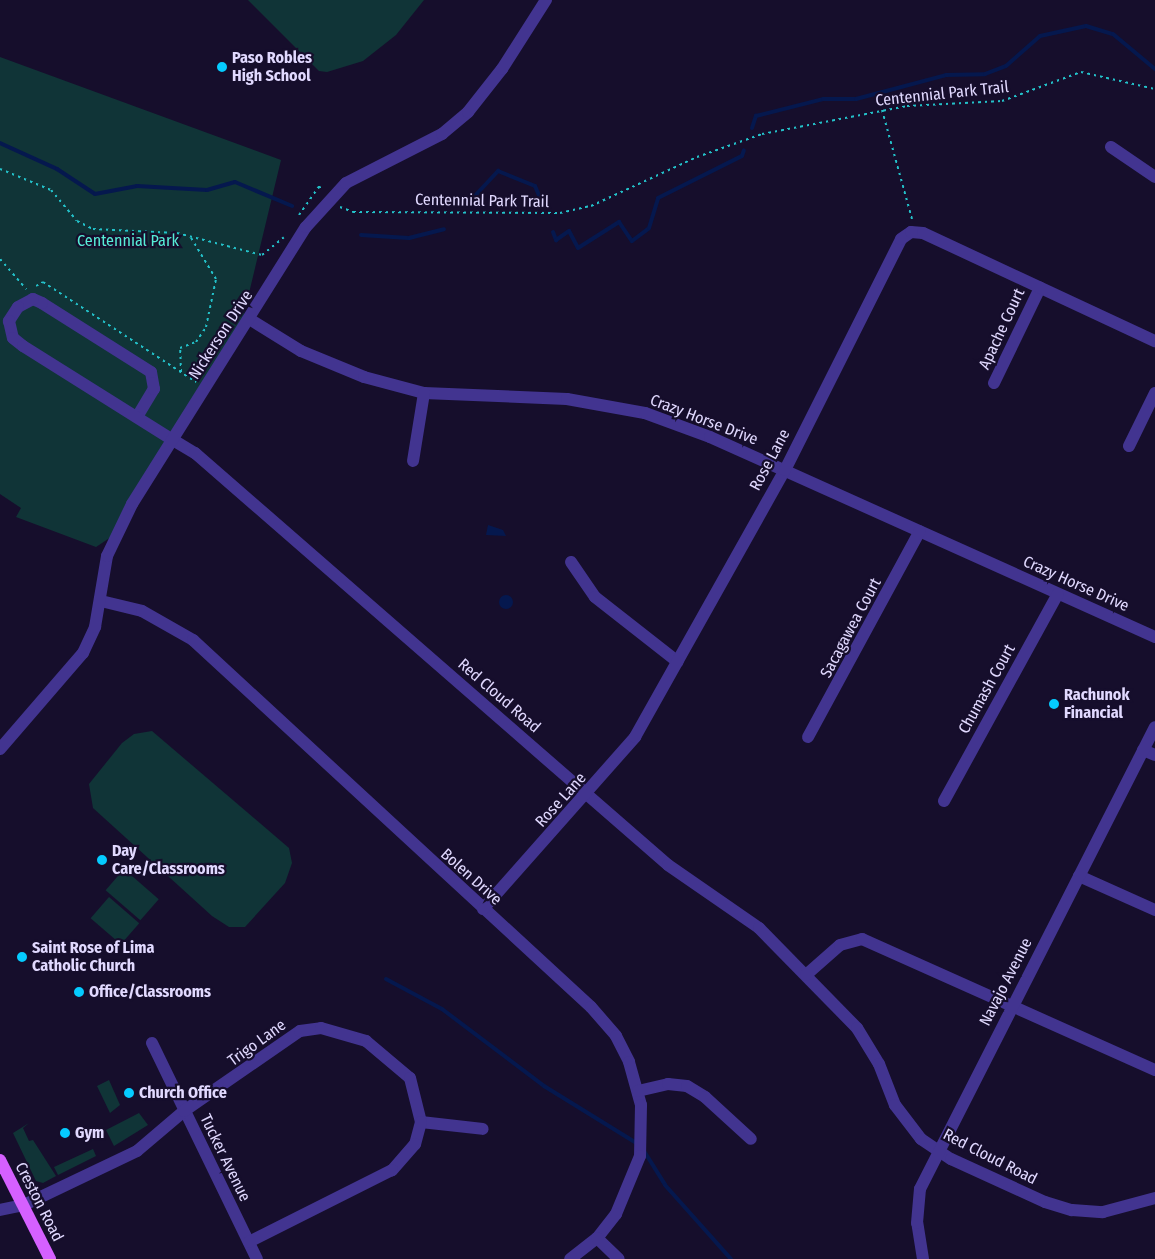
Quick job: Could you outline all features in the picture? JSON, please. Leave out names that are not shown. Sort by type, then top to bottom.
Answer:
[{"type":"main road","name":"Creston Road","points":[[0,1160],[50,1259]]},
{"type":"street","name":"Nickerson Drive","points":[[0,749],[83,652],[101,601],[115,536],[172,440],[329,197],[374,166],[442,134],[468,112],[502,69],[546,0]]},
{"type":"street","points":[[1111,147],[1155,177]]},
{"type":"street","points":[[911,232],[923,233],[1155,341]]},
{"type":"street","name":"Rose Lane","points":[[483,909],[588,795],[635,737],[785,470],[893,248],[911,232]]},
{"type":"street","name":"Apache Court","points":[[994,384],[1040,288]]},
{"type":"street","name":"Red Cloud Road","points":[[136,417],[154,389],[151,372],[42,303],[33,299],[18,307],[9,322],[13,338],[136,417],[172,440],[195,452],[668,865],[759,928],[806,975],[870,1046],[906,1124],[939,1152],[1044,1202],[1072,1210],[1103,1212],[1155,1198]]},
{"type":"street","name":"Crazy Horse Drive","points":[[251,320],[301,351],[364,377],[424,393],[567,399],[645,413],[785,470],[1155,637]]},
{"type":"street","points":[[413,461],[424,393]]},
{"type":"street","points":[[1129,446],[1155,393]]},
{"type":"street","name":"Sacagawea Court","points":[[808,738],[920,531]]},
{"type":"street","points":[[571,562],[595,597],[678,662]]},
{"type":"street","name":"Chumash Court","points":[[944,801],[1058,594]]},
{"type":"street","name":"Bolen Drive","points":[[101,601],[142,611],[193,640],[591,1007],[616,1036],[638,1091],[642,1133],[634,1177],[616,1214],[597,1238],[570,1259]]},
{"type":"street","name":"Navajo Avenue","points":[[923,1259],[917,1223],[920,1189],[1079,876],[1149,753],[1155,727]]},
{"type":"street","points":[[1079,876],[1155,910]]},
{"type":"street","points":[[806,975],[840,945],[862,939],[1155,1070]]},
{"type":"street","name":"Trigo Lane","points":[[0,1210],[24,1205],[116,1164],[184,1111],[227,1086],[283,1040],[321,1028],[366,1041],[391,1059],[410,1078],[421,1122]]},
{"type":"street","name":"Tucker Avenue","points":[[152,1043],[257,1259]]},
{"type":"street","points":[[638,1091],[668,1084],[687,1086],[705,1097],[751,1139]]},
{"type":"street","points":[[249,1242],[392,1170],[415,1144],[421,1122],[483,1129]]},
{"type":"street","points":[[597,1238],[619,1259]]},
{"type":"path","name":"Centennial Park Trail","points":[[297,218],[319,186],[337,206],[353,212],[560,213],[591,206],[740,139],[882,110],[1002,101],[1081,72],[1155,88]]},
{"type":"path","points":[[882,110],[905,181],[911,232]]},
{"type":"path","points":[[0,168],[51,190],[77,221],[93,228],[190,236],[262,255],[286,234]]},
{"type":"path","points":[[181,372],[180,348],[196,342],[206,327],[216,279],[190,236]]},
{"type":"path","points":[[0,259],[28,292],[43,282],[198,383]]},
{"type":"green space","points":[[248,0],[424,0],[396,35],[363,61],[327,72],[319,71]]},
{"type":"green space","name":"Centennial Park","points":[[0,57],[281,160],[237,343],[117,533],[96,547],[16,517],[21,508],[0,494]]},
{"type":"green space","points":[[152,731],[289,848],[292,863],[285,883],[245,927],[229,927],[212,916],[93,808],[89,784],[122,743],[134,734]]},
{"type":"green space","points":[[124,869],[159,899],[140,920],[106,890]]},
{"type":"green space","points":[[109,897],[139,923],[121,944],[91,918]]},
{"type":"green space","points":[[109,1080],[120,1105],[110,1113],[97,1086]]},
{"type":"green space","points":[[139,1113],[148,1125],[114,1146],[106,1130]]},
{"type":"green space","points":[[29,1123],[23,1128],[29,1141],[33,1140],[56,1176],[43,1183],[36,1181],[13,1133]]},
{"type":"green space","points":[[93,1149],[96,1156],[58,1175],[54,1167]]},
{"type":"shaded area","points":[[488,525],[503,530],[506,536],[486,535]]},
{"type":"shaded area","points":[[503,595],[509,595],[513,602],[509,609],[503,609],[499,605],[499,599]]},
{"type":"waterway","points":[[752,128],[756,116],[823,99],[856,99],[946,75],[985,74],[1006,66],[1040,36],[1086,26],[1113,34],[1155,69]]},
{"type":"waterway","points":[[0,143],[57,169],[95,194],[137,186],[207,190],[235,182],[292,206]]},
{"type":"waterway","points":[[553,232],[556,240],[569,231],[578,248],[619,222],[632,241],[649,228],[658,198],[742,156],[744,150]]},
{"type":"waterway","points":[[471,200],[498,171],[535,186],[543,205]]},
{"type":"waterway","points":[[361,235],[409,238],[444,229]]},
{"type":"waterway","points":[[386,979],[442,1009],[544,1086],[638,1144]]},
{"type":"waterway","points":[[644,1151],[665,1185],[731,1259]]},
{"type":"place","name":"Paso Robles High School","points":[[222,67]]},
{"type":"place","name":"Rachunok Financial","points":[[1054,704]]},
{"type":"place","name":"Day Care/Classrooms","points":[[102,860]]},
{"type":"place","name":"Saint Rose of Lima Catholic Church","points":[[22,957]]},
{"type":"place","name":"Office/Classrooms","points":[[79,992]]},
{"type":"place","name":"Church Office","points":[[129,1093]]},
{"type":"place","name":"Gym","points":[[65,1133]]}]
